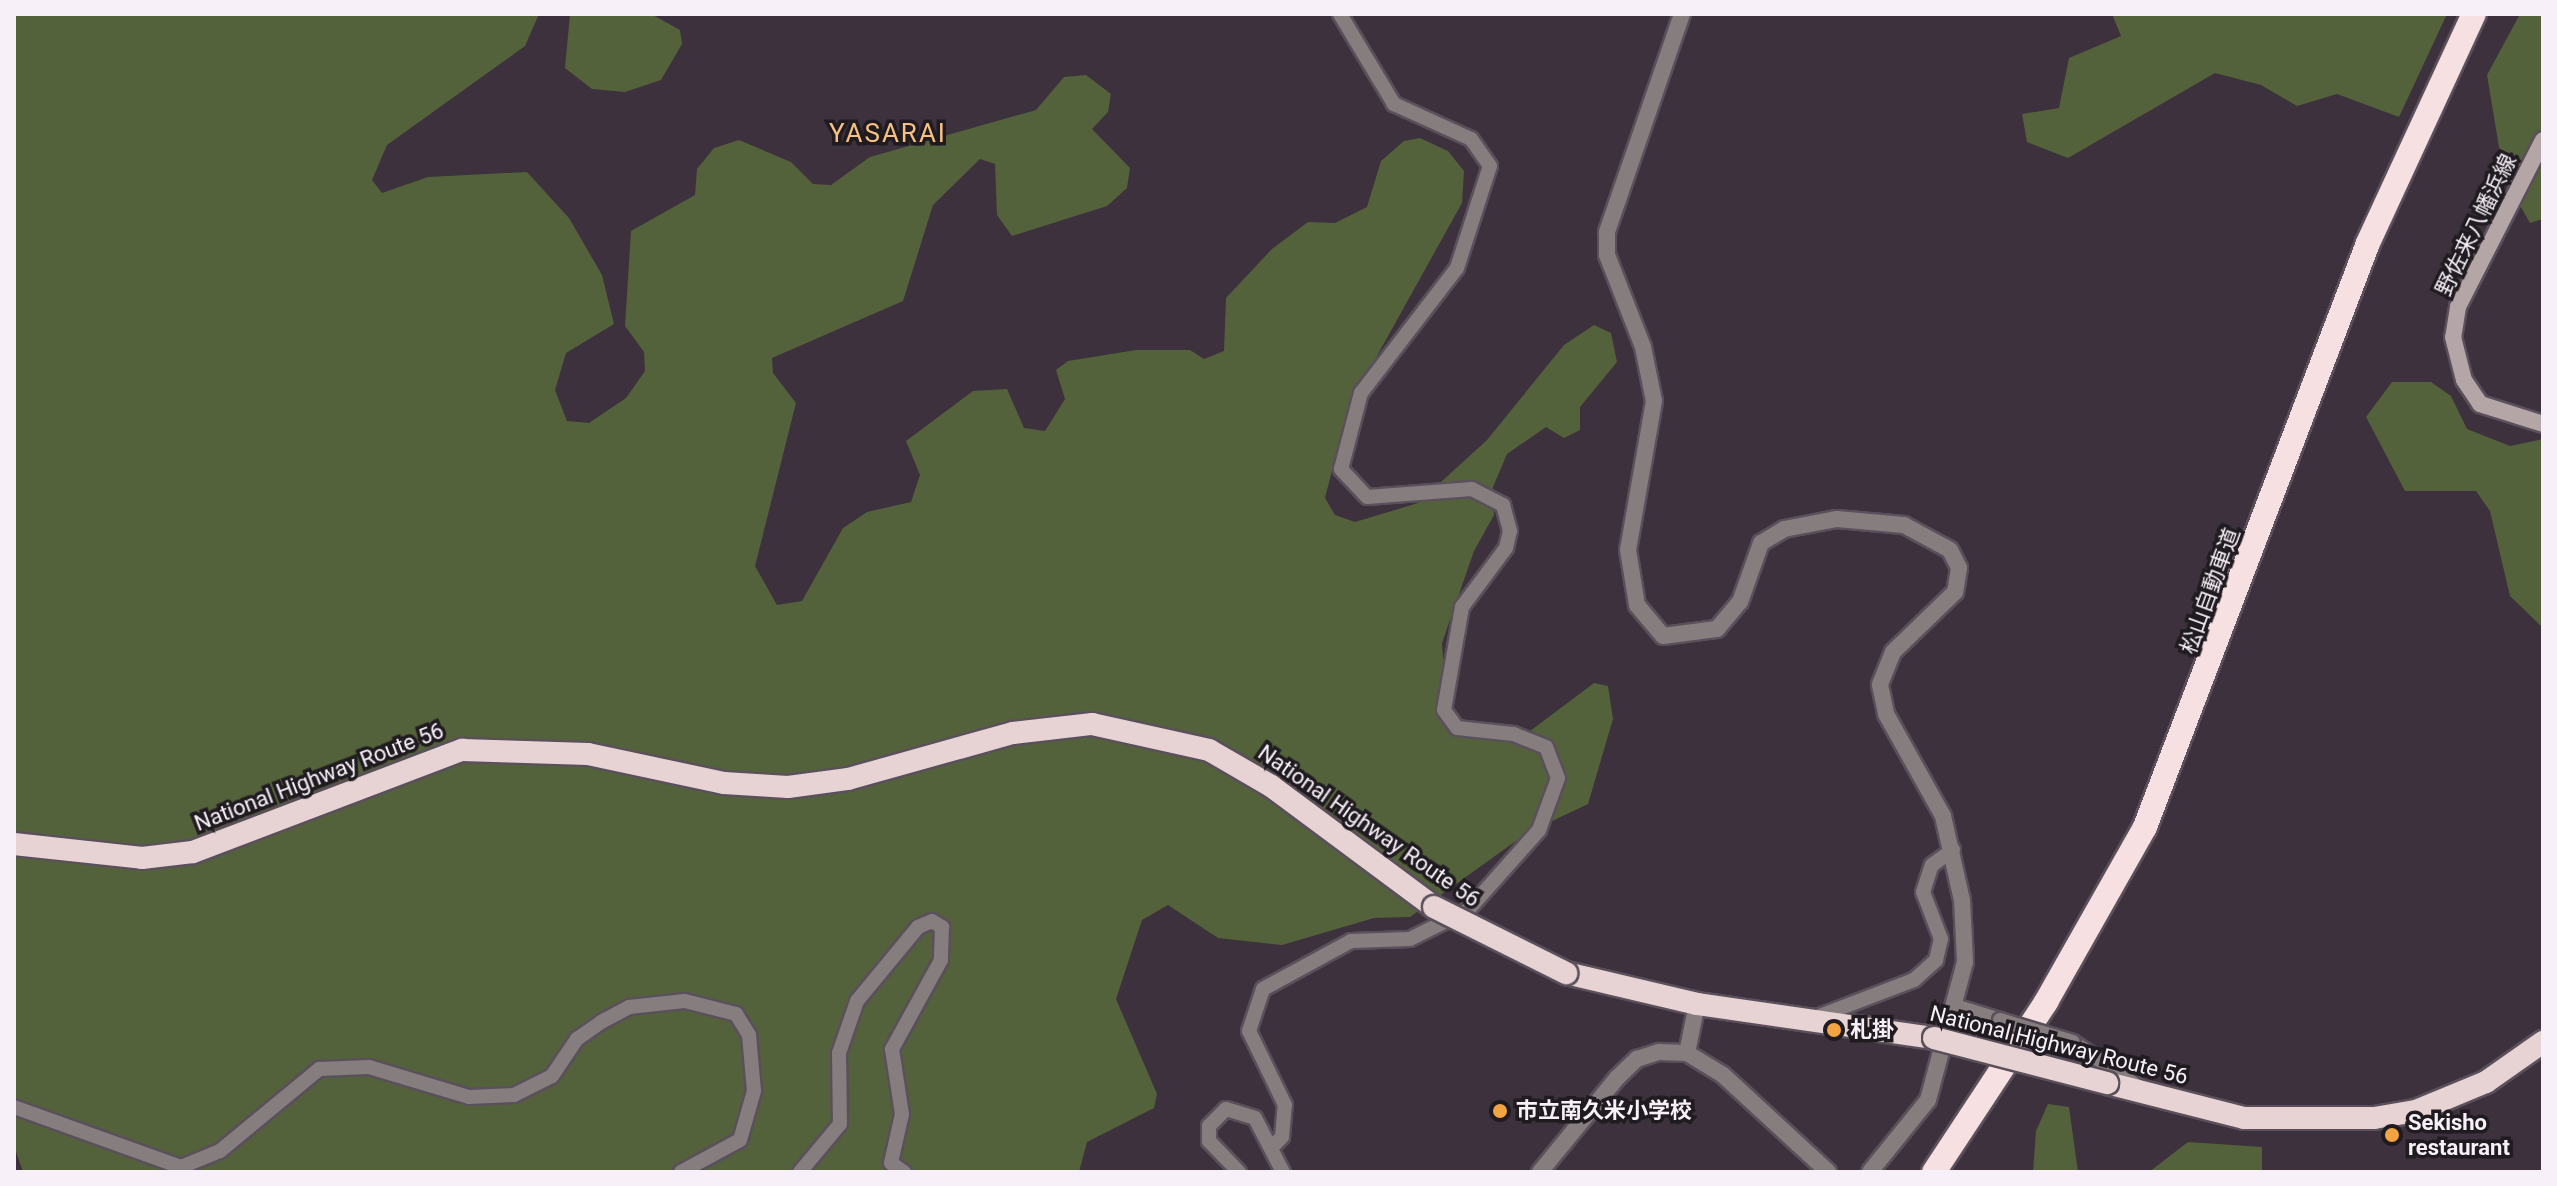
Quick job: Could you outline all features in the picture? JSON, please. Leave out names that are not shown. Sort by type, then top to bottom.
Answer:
[{"type":"highway","name":"松山自動車道","points":[[1936,1168],[2096,919],[2145,827],[2368,243],[2474,14]]},
{"type":"highway","name":"National Highway Route 56","points":[[14,844],[142,858],[193,852],[252,835],[398,771],[462,750],[525,747],[788,787],[848,779],[1013,733],[1092,724],[1209,750],[1271,786],[1434,907],[1566,973],[1697,1004],[1817,1017],[1934,1038],[2244,1118],[2374,1118],[2416,1111],[2486,1082],[2543,1042]]},
{"type":"main road","name":"野佐来八幡浜線","points":[[2543,140],[2458,307],[2453,337],[2464,380],[2480,404],[2543,424]]},
{"type":"street","points":[[1273,1146],[1282,1137],[1285,1105],[1249,1031],[1263,989],[1351,941],[1410,939],[1468,910],[1539,830],[1558,778],[1546,747],[1513,734],[1457,728],[1444,710],[1462,607],[1506,548],[1510,531],[1503,505],[1472,489],[1367,497],[1341,469],[1361,393],[1457,268],[1490,166],[1471,139],[1394,104],[1340,14]]},
{"type":"street","points":[[1682,14],[1607,232],[1607,255],[1643,347],[1654,401],[1628,550],[1633,594],[1648,625],[1663,636],[1688,637],[1730,618],[1750,560],[1761,543],[1784,529],[1837,519],[1904,525],[1950,550],[1959,568],[1955,592],[1893,652],[1880,685],[1886,714],[1937,804],[1953,850],[1965,962],[1958,1007],[1928,1100],[1870,1172]]},
{"type":"street","points":[[1817,1017],[1914,980],[1936,960],[1941,939],[1923,892],[1932,865],[1953,850]]},
{"type":"street","points":[[800,1172],[840,1124],[839,1053],[857,1001],[918,927],[932,921],[942,927],[941,960],[892,1049],[902,1114],[891,1163],[904,1172]]},
{"type":"street","points":[[14,1107],[181,1167],[220,1151],[319,1069],[369,1067],[469,1097],[514,1095],[543,1084],[577,1039],[601,1022],[629,1007],[685,1001],[736,1014],[749,1035],[754,1091],[740,1140],[681,1172]]},
{"type":"street","points":[[1687,1053],[1697,1004]]},
{"type":"street","points":[[1958,1007],[2073,1042],[2148,1095]]},
{"type":"street","points":[[1540,1172],[1637,1059],[1687,1053],[1772,1114],[1828,1172]]},
{"type":"street","points":[[1239,1172],[1209,1141],[1216,1115],[1243,1111],[1273,1146],[1283,1172]]},
{"type":"green space","points":[[14,14],[539,14],[525,46],[387,145],[372,180],[382,193],[428,177],[527,172],[569,218],[602,275],[614,324],[566,353],[555,390],[567,421],[589,423],[626,398],[645,371],[644,352],[625,326],[631,231],[695,195],[697,169],[714,148],[739,140],[791,162],[813,184],[831,185],[870,157],[1036,110],[1064,77],[1086,75],[1111,94],[1108,112],[1092,129],[1130,168],[1127,188],[1107,206],[1012,236],[997,215],[995,164],[980,159],[933,205],[903,301],[772,358],[773,373],[796,403],[755,566],[777,605],[802,601],[843,528],[867,512],[911,502],[920,475],[906,441],[973,391],[1007,389],[1024,428],[1045,431],[1065,399],[1056,370],[1068,361],[1136,350],[1190,350],[1204,359],[1224,351],[1226,298],[1272,249],[1308,222],[1335,223],[1367,207],[1381,161],[1404,141],[1420,138],[1448,151],[1464,171],[1462,203],[1348,408],[1325,498],[1335,515],[1355,522],[1418,503],[1487,440],[1564,345],[1594,325],[1611,333],[1617,362],[1580,407],[1580,430],[1564,438],[1546,427],[1507,454],[1493,487],[1494,515],[1474,551],[1442,643],[1446,702],[1459,738],[1522,737],[1594,683],[1608,686],[1613,719],[1588,804],[1527,833],[1410,917],[1374,918],[1282,945],[1218,938],[1168,905],[1142,920],[1116,999],[1157,1094],[1154,1108],[1087,1142],[1079,1172],[23,1172],[14,1146]]},
{"type":"green space","points":[[570,14],[651,14],[680,30],[682,44],[661,80],[625,92],[592,89],[565,68]]},
{"type":"green space","points":[[2112,14],[2447,14],[2399,117],[2337,94],[2297,106],[2261,85],[2215,73],[2068,158],[2027,142],[2022,114],[2059,108],[2069,58],[2121,36]]},
{"type":"green space","points":[[2520,14],[2543,14],[2543,219],[2530,223],[2504,177],[2487,75]]},
{"type":"green space","points":[[2392,382],[2431,382],[2451,396],[2467,429],[2510,446],[2543,439],[2543,628],[2510,596],[2490,511],[2476,491],[2405,491],[2366,417]]},
{"type":"green space","points":[[2048,1104],[2069,1107],[2078,1172],[2033,1172],[2036,1131]]},
{"type":"green space","points":[[2188,1142],[2262,1147],[2262,1172],[2149,1172]]},
{"type":"place","name":"札掛","points":[[1834,1030]]},
{"type":"place","name":"市立南久米小学校","points":[[1500,1111]]},
{"type":"place","name":"Sekisho restaurant","points":[[2392,1135]]},
{"type":"district","name":"YASARAI","points":[[888,134]]}]
